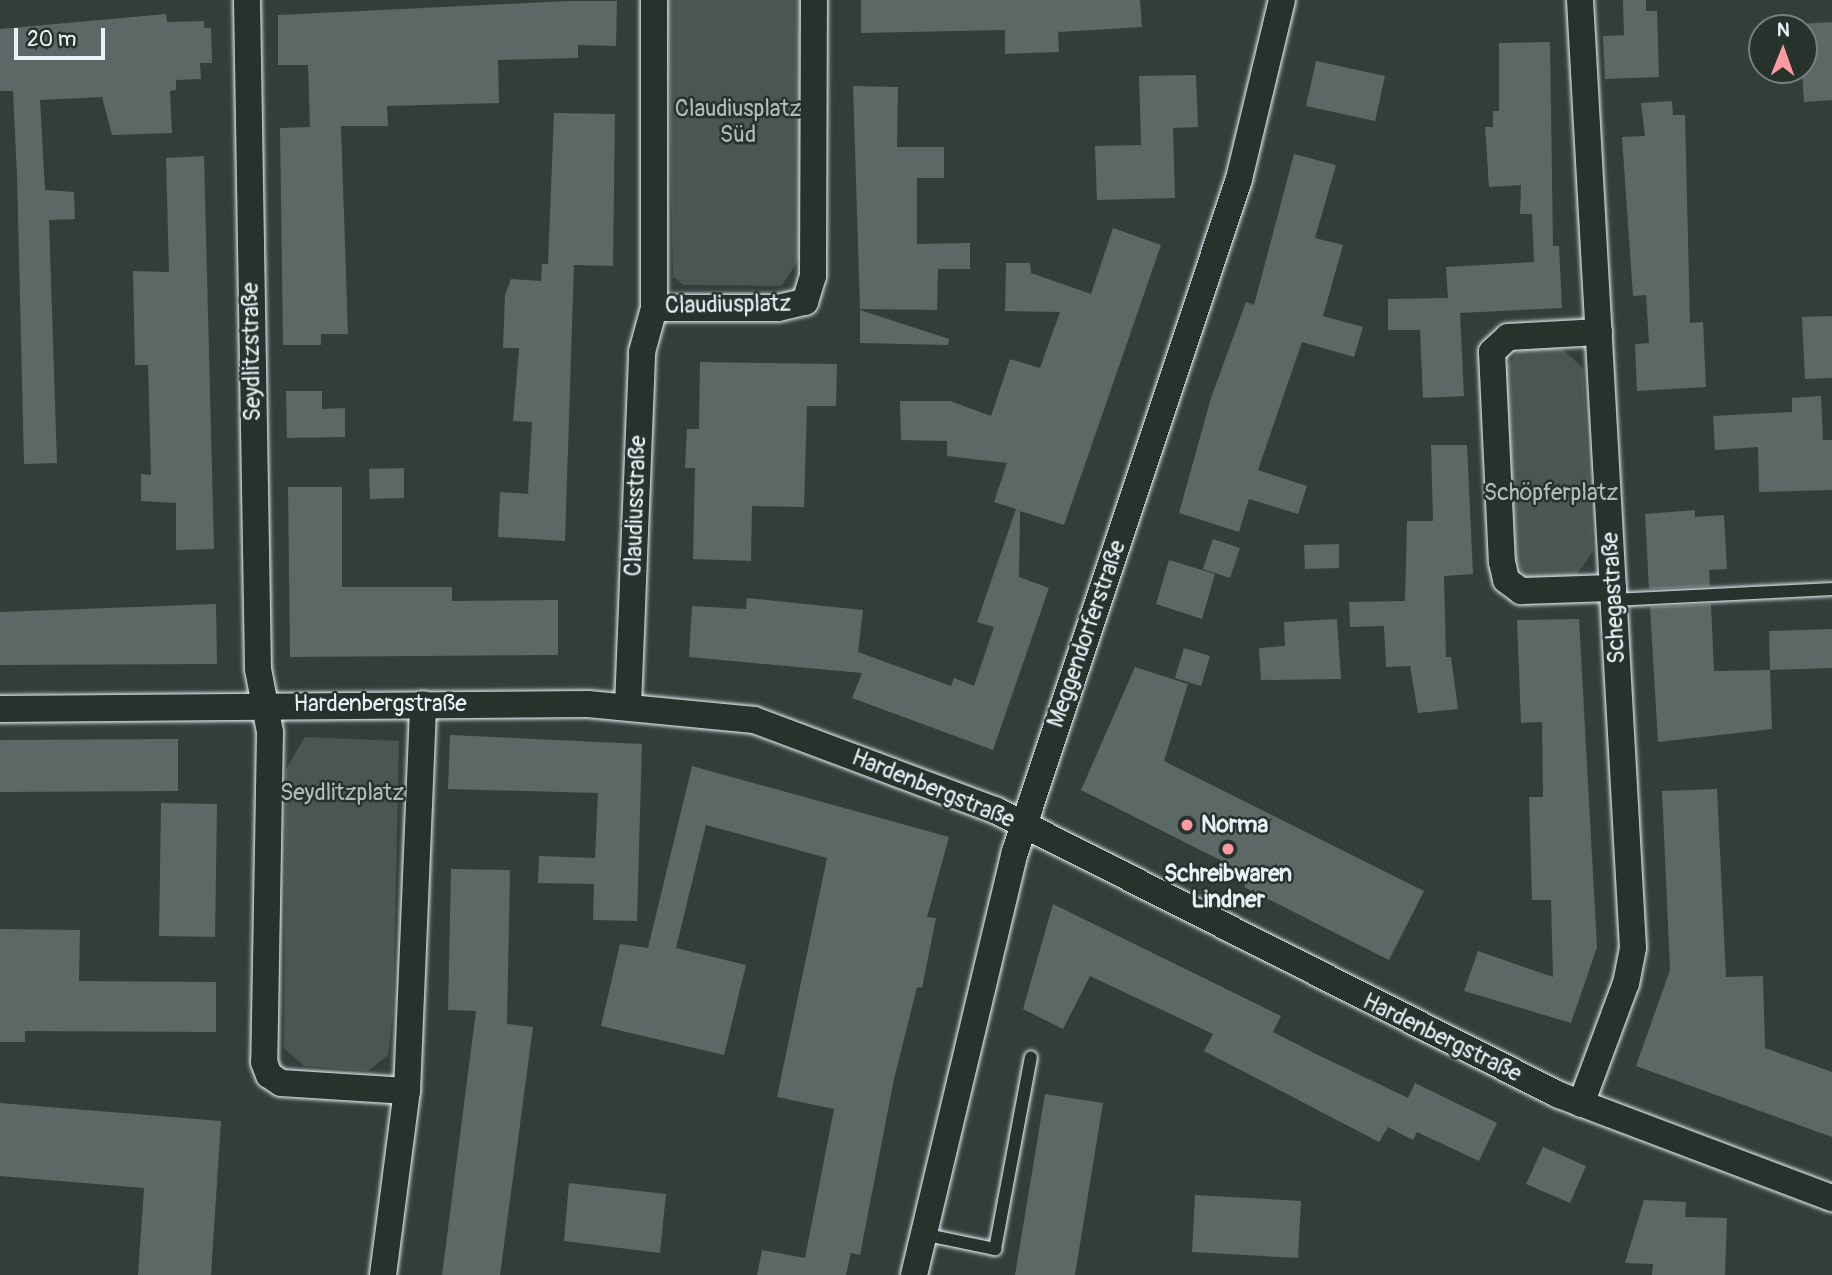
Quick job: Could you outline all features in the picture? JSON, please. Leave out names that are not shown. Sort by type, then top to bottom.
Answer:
[{"type":"street","name":"Seydlitzstraße","points":[[247,0],[263,703]]},
{"type":"street","name":"Claudiusplatz","points":[[654,0],[654,308],[790,307],[810,295],[814,0]]},
{"type":"street","name":"Meggendorferstraße","points":[[914,1275],[1023,826],[1239,179],[1282,0]]},
{"type":"street","name":"Schegastraße","points":[[1580,0],[1633,958],[1581,1104]]},
{"type":"street","name":"Claudiusstraße","points":[[628,706],[642,352],[654,308]]},
{"type":"street","points":[[1599,332],[1498,343],[1492,366],[1498,484],[1504,572],[1512,586],[1532,592],[1614,594]]},
{"type":"street","name":"Hardenbergstraße","points":[[0,709],[263,703],[628,706],[754,719],[1023,826],[1581,1104],[1832,1198]]},
{"type":"street","points":[[263,703],[270,732],[269,1076],[281,1083],[407,1091]]},
{"type":"street","points":[[383,1275],[407,1091],[423,704]]},
{"type":"lane","points":[[1614,594],[1832,589]]},
{"type":"lane","points":[[922,1234],[995,1249],[1031,1057]]},
{"type":"green space","name":"Claudiusplatz Süd","points":[[668,0],[800,0],[799,260],[781,286],[684,285],[673,277]]},
{"type":"green space","name":"Schöpferplatz","points":[[1560,347],[1583,368],[1593,551],[1576,576],[1533,579],[1524,576],[1516,560],[1506,366],[1521,348]]},
{"type":"green space","name":"Seydlitzplatz","points":[[305,737],[399,741],[393,1013],[388,1055],[368,1071],[304,1066],[284,1048],[286,769]]},
{"type":"building","points":[[861,0],[1140,0],[1142,27],[1058,32],[1059,52],[1005,54],[1005,30],[861,33]]},
{"type":"building","points":[[1623,0],[1646,0],[1646,11],[1657,11],[1659,77],[1605,79],[1603,36],[1624,35]]},
{"type":"building","points":[[617,1],[616,46],[578,45],[578,58],[498,60],[499,103],[387,106],[388,126],[341,126],[348,334],[321,334],[321,345],[283,345],[280,128],[310,127],[308,65],[278,65],[278,15]]},
{"type":"building","points":[[166,14],[167,22],[204,21],[204,28],[211,28],[212,63],[200,63],[201,79],[176,80],[176,90],[170,91],[172,133],[112,135],[102,97],[40,100],[45,190],[74,192],[75,219],[49,220],[57,463],[24,464],[13,91],[0,91],[0,29]]},
{"type":"building","points":[[1832,22],[1832,100],[1804,102],[1803,84],[1818,84],[1818,23]]},
{"type":"building","points":[[1550,42],[1553,246],[1559,246],[1562,308],[1460,313],[1464,396],[1423,398],[1420,330],[1388,330],[1388,299],[1448,298],[1446,267],[1534,262],[1532,214],[1520,214],[1521,185],[1489,187],[1485,127],[1493,127],[1493,111],[1499,111],[1499,43]]},
{"type":"building","points":[[1316,61],[1385,76],[1375,121],[1306,106]]},
{"type":"building","points":[[1196,75],[1198,127],[1173,128],[1175,198],[1097,200],[1095,146],[1141,145],[1139,76]]},
{"type":"building","points":[[853,86],[898,87],[897,147],[944,147],[944,178],[917,178],[917,244],[970,243],[970,269],[938,269],[937,310],[860,309]]},
{"type":"building","points":[[1672,101],[1673,115],[1685,115],[1690,323],[1703,322],[1706,387],[1637,391],[1635,344],[1649,343],[1646,295],[1633,296],[1622,137],[1645,136],[1641,103]]},
{"type":"building","points":[[554,113],[615,114],[613,266],[574,265],[565,541],[498,537],[500,492],[528,494],[532,422],[513,421],[519,348],[503,348],[505,295],[511,279],[541,281],[542,264],[548,264]]},
{"type":"building","points":[[1294,154],[1336,165],[1315,238],[1343,245],[1323,316],[1363,327],[1354,357],[1302,342],[1258,470],[1307,486],[1298,514],[1249,499],[1239,532],[1179,513],[1211,398],[1246,302],[1254,305]]},
{"type":"building","points":[[204,156],[214,549],[176,550],[176,503],[141,501],[141,474],[151,475],[148,365],[135,365],[133,271],[169,272],[166,158]]},
{"type":"building","points":[[1113,228],[1161,245],[1064,525],[1020,511],[1019,577],[1049,588],[993,750],[852,698],[862,673],[689,657],[692,606],[746,609],[747,598],[863,610],[858,652],[951,686],[954,678],[974,686],[994,627],[977,622],[1016,509],[994,502],[1007,463],[947,456],[947,441],[901,440],[900,401],[950,401],[991,416],[1010,359],[1040,368],[1060,312],[1005,311],[1006,263],[1030,263],[1031,273],[1091,294]]},
{"type":"building","points":[[860,310],[949,339],[948,345],[860,343]]},
{"type":"building","points":[[1832,316],[1832,378],[1805,379],[1802,317]]},
{"type":"building","points":[[700,362],[837,364],[836,406],[807,406],[804,507],[752,506],[751,561],[693,559],[695,468],[685,468],[687,429],[699,429]]},
{"type":"building","points":[[286,391],[322,391],[322,409],[345,408],[345,437],[287,438]]},
{"type":"building","points":[[1821,396],[1823,440],[1832,440],[1832,490],[1759,492],[1758,447],[1715,450],[1713,416],[1792,412],[1792,398]]},
{"type":"building","points":[[1431,445],[1467,445],[1473,574],[1444,576],[1446,657],[1451,657],[1458,709],[1418,713],[1410,666],[1386,667],[1384,626],[1350,627],[1349,602],[1405,601],[1407,521],[1433,521]]},
{"type":"building","points":[[404,468],[404,498],[370,499],[369,469]]},
{"type":"building","points":[[288,487],[342,487],[342,587],[452,587],[452,601],[558,600],[558,655],[290,657]]},
{"type":"building","points":[[1695,510],[1695,517],[1724,515],[1727,569],[1709,570],[1710,586],[1649,589],[1645,514]]},
{"type":"building","points":[[1213,539],[1240,548],[1230,578],[1203,569]]},
{"type":"building","points":[[1339,544],[1339,568],[1305,569],[1304,545]]},
{"type":"building","points":[[1169,560],[1215,574],[1202,619],[1156,604]]},
{"type":"building","points":[[216,604],[217,664],[0,665],[0,612]]},
{"type":"building","points":[[1711,604],[1714,671],[1770,670],[1772,729],[1658,742],[1650,607]]},
{"type":"building","points":[[1337,619],[1341,679],[1261,680],[1259,648],[1285,646],[1284,622]]},
{"type":"building","points":[[1579,619],[1597,947],[1571,1023],[1464,991],[1478,951],[1553,977],[1551,900],[1532,900],[1529,797],[1543,797],[1542,722],[1521,723],[1517,620]]},
{"type":"building","points":[[1832,629],[1832,668],[1770,670],[1769,631]]},
{"type":"building","points":[[1184,648],[1210,656],[1201,686],[1175,678]]},
{"type":"building","points":[[1135,667],[1188,684],[1164,761],[1424,891],[1389,960],[1244,887],[1250,875],[1081,790]]},
{"type":"building","points":[[450,735],[642,744],[637,921],[593,920],[594,884],[538,883],[539,856],[595,858],[598,793],[448,789]]},
{"type":"building","points":[[178,739],[178,791],[0,792],[0,740]]},
{"type":"building","points":[[692,766],[949,837],[927,917],[936,918],[922,988],[917,987],[894,1079],[860,1255],[851,1253],[846,1275],[757,1275],[762,1250],[805,1258],[834,1109],[777,1097],[827,858],[706,825],[676,948],[746,965],[724,1055],[601,1026],[620,944],[648,948]]},
{"type":"building","points":[[1717,789],[1726,977],[1763,976],[1765,1048],[1832,1072],[1832,1137],[1636,1066],[1670,970],[1662,791]]},
{"type":"building","points":[[161,803],[217,804],[215,937],[159,936]]},
{"type":"building","points":[[451,869],[510,870],[507,1024],[533,1027],[500,1275],[442,1275],[476,1011],[448,1010]]},
{"type":"building","points":[[1053,904],[1281,1016],[1273,1032],[1318,1055],[1408,1098],[1415,1083],[1497,1123],[1479,1161],[1417,1132],[1413,1140],[1388,1127],[1379,1142],[1204,1051],[1213,1034],[1090,976],[1063,1029],[1023,1009]]},
{"type":"building","points":[[0,929],[80,930],[79,981],[216,982],[216,1032],[25,1031],[25,1042],[0,1042]]},
{"type":"building","points":[[1045,1094],[1103,1103],[1075,1275],[1015,1275]]},
{"type":"building","points":[[0,1103],[221,1121],[211,1275],[138,1275],[144,1188],[0,1176]]},
{"type":"building","points":[[1543,1147],[1586,1166],[1570,1203],[1526,1184]]},
{"type":"building","points":[[569,1183],[666,1194],[660,1253],[564,1241]]},
{"type":"building","points":[[1195,1195],[1301,1201],[1298,1258],[1192,1252]]},
{"type":"building","points":[[1644,1200],[1686,1202],[1685,1217],[1727,1218],[1725,1275],[1652,1275],[1653,1264],[1625,1263]]},
{"type":"place","name":"Norma","points":[[1187,825]]},
{"type":"place","name":"Schreibwaren Lindner","points":[[1228,849]]}]
